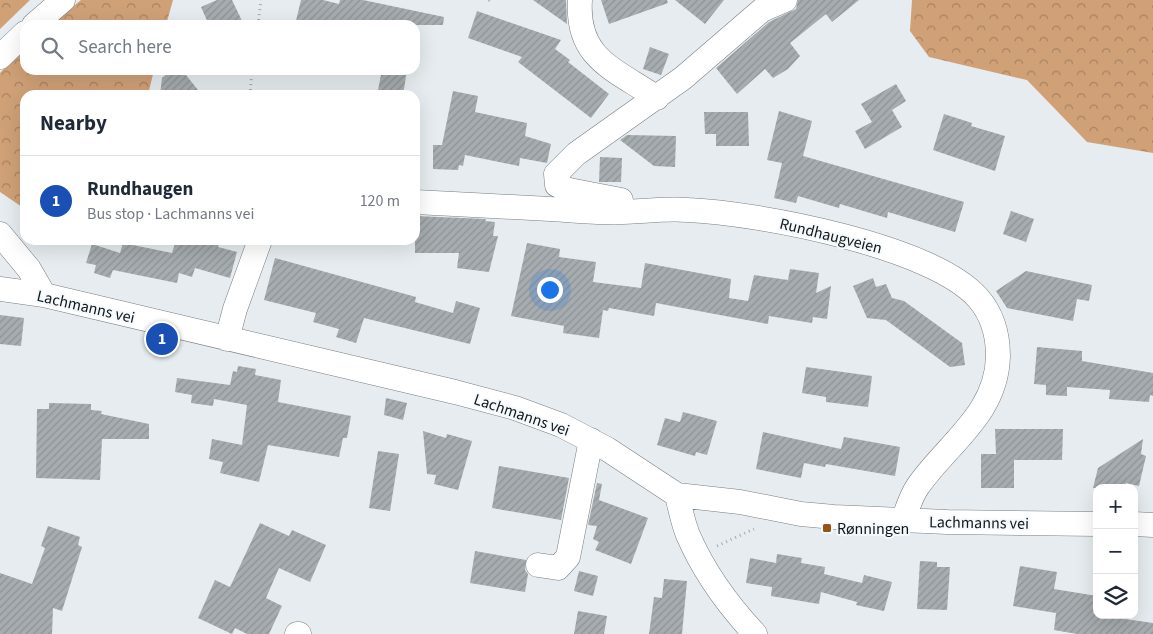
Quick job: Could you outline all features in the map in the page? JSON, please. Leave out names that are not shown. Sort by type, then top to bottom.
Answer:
[{"type":"street","points":[[40,20],[62,0]]},
{"type":"street","points":[[580,0],[579,25],[587,45],[599,59],[657,98]]},
{"type":"street","points":[[657,209],[569,190],[556,185],[556,174],[576,154],[683,78],[762,5],[785,0]]},
{"type":"street","points":[[0,56],[20,38]]},
{"type":"street","name":"Rundhaugveien","points":[[420,202],[617,212],[657,209],[690,210],[752,216],[886,249],[931,266],[977,297],[993,322],[998,357],[990,394],[978,417],[918,487],[903,521]]},
{"type":"street","points":[[0,234],[29,269],[44,294]]},
{"type":"street","points":[[227,339],[235,308],[258,245]]},
{"type":"street","name":"Lachmanns vei","points":[[0,289],[44,294],[484,399],[538,416],[591,440],[677,494],[740,502],[801,514],[903,521],[1093,524]]},
{"type":"street","points":[[538,565],[558,568],[568,557],[591,440]]},
{"type":"street","points":[[677,494],[687,533],[693,547],[726,598],[755,634]]},
{"type":"street","points":[[1138,524],[1153,525]]},
{"type":"path","points":[[259,20],[261,0]]},
{"type":"path","points":[[250,90],[252,75]]},
{"type":"path","points":[[712,548],[755,528]]},
{"type":"green space","points":[[0,0],[30,0],[0,29]]},
{"type":"green space","points":[[81,0],[173,0],[167,20],[56,20]]},
{"type":"green space","points":[[912,0],[1153,0],[1153,153],[1087,142],[1027,80],[929,57],[910,31]]},
{"type":"green space","points":[[20,51],[20,75],[153,75],[149,90],[20,90],[20,206],[0,192],[0,73]]},
{"type":"building","points":[[217,0],[232,0],[242,20],[207,20],[201,7]]},
{"type":"building","points":[[301,0],[323,0],[339,4],[340,0],[363,0],[444,17],[443,25],[420,25],[420,20],[296,20]]},
{"type":"building","points":[[533,0],[566,0],[567,24]]},
{"type":"building","points":[[601,0],[667,0],[668,3],[609,24]]},
{"type":"building","points":[[675,0],[724,0],[705,24]]},
{"type":"building","points":[[798,0],[859,0],[832,22],[826,14],[790,43],[800,56],[788,69],[773,78],[765,69],[737,94],[716,68],[769,22],[796,9]]},
{"type":"building","points":[[477,11],[561,40],[555,49],[570,60],[568,62],[609,94],[591,118],[518,62],[522,57],[468,38]]},
{"type":"building","points":[[650,47],[669,54],[661,75],[643,69]]},
{"type":"building","points":[[166,75],[186,75],[198,90],[161,90],[162,78]]},
{"type":"building","points":[[381,75],[406,75],[404,90],[378,90]]},
{"type":"building","points":[[896,84],[906,101],[892,110],[902,127],[865,149],[855,131],[872,122],[861,104]]},
{"type":"building","points":[[453,91],[478,96],[475,112],[527,123],[525,136],[551,144],[547,163],[520,158],[519,166],[465,155],[463,166],[459,165],[458,170],[433,169],[433,145],[442,145]]},
{"type":"building","points":[[779,111],[812,121],[803,156],[964,202],[955,232],[888,212],[887,218],[840,204],[839,208],[798,196],[796,203],[774,198],[782,163],[767,160]]},
{"type":"building","points":[[704,112],[748,112],[749,146],[716,146],[716,134],[705,134]]},
{"type":"building","points":[[944,114],[972,123],[971,126],[1005,136],[995,171],[933,150]]},
{"type":"building","points":[[627,135],[676,136],[675,167],[654,166],[620,140]]},
{"type":"building","points":[[600,157],[622,158],[621,182],[599,182]]},
{"type":"building","points":[[1011,211],[1034,219],[1026,242],[1003,234]]},
{"type":"building","points":[[420,216],[486,219],[485,221],[495,222],[493,236],[498,236],[489,272],[457,268],[459,253],[415,253],[415,245],[420,245]]},
{"type":"building","points":[[527,243],[560,249],[559,257],[596,262],[593,282],[641,288],[645,263],[731,279],[729,298],[748,301],[754,275],[788,280],[790,269],[819,273],[816,293],[831,286],[827,319],[813,317],[812,323],[769,316],[768,324],[656,303],[654,316],[609,308],[608,311],[603,310],[599,338],[563,333],[564,326],[511,316]]},
{"type":"building","points":[[92,245],[120,253],[122,245],[133,245],[172,253],[174,245],[219,245],[218,247],[237,252],[230,278],[195,268],[192,277],[179,273],[177,283],[113,270],[110,278],[94,273],[96,265],[86,263]]},
{"type":"building","points":[[275,258],[416,297],[415,302],[453,313],[456,301],[480,308],[470,344],[364,318],[356,343],[336,337],[339,329],[313,322],[316,313],[264,300]]},
{"type":"building","points":[[1026,271],[1092,285],[1089,301],[1077,299],[1073,321],[1007,308],[996,291]]},
{"type":"building","points":[[873,278],[876,287],[886,284],[892,298],[904,301],[962,343],[965,365],[950,367],[886,320],[867,318],[853,286]]},
{"type":"building","points":[[0,315],[24,318],[21,346],[0,344]]},
{"type":"building","points":[[1037,347],[1082,351],[1082,361],[1153,373],[1153,396],[1150,395],[1149,402],[1109,399],[1110,390],[1067,387],[1067,396],[1046,395],[1046,385],[1034,384]]},
{"type":"building","points":[[238,366],[256,369],[255,375],[281,380],[278,402],[351,416],[347,438],[343,438],[339,457],[268,445],[259,482],[220,473],[223,462],[209,459],[212,439],[242,445],[247,405],[214,399],[213,406],[191,403],[192,395],[175,392],[177,378],[230,385],[233,371],[237,372]]},
{"type":"building","points":[[806,367],[872,376],[868,407],[826,402],[826,397],[802,393]]},
{"type":"building","points":[[386,398],[407,403],[403,420],[384,415]]},
{"type":"building","points":[[49,403],[91,404],[91,410],[102,411],[101,414],[149,424],[149,439],[102,439],[100,480],[36,478],[37,409],[49,409]]},
{"type":"building","points":[[683,412],[717,421],[707,455],[696,452],[695,456],[657,445],[665,418],[680,422]]},
{"type":"building","points":[[995,429],[1063,429],[1062,460],[1014,460],[1014,488],[981,488],[981,454],[996,454]]},
{"type":"building","points":[[423,431],[446,438],[447,434],[472,441],[458,490],[434,484],[436,475],[427,474]]},
{"type":"building","points":[[763,432],[841,449],[844,437],[900,447],[895,476],[826,464],[825,467],[804,463],[801,478],[756,469]]},
{"type":"building","points":[[1143,439],[1141,454],[1146,456],[1139,486],[1138,484],[1126,483],[1094,484],[1098,468]]},
{"type":"building","points":[[378,451],[399,454],[390,511],[369,508]]},
{"type":"building","points":[[499,466],[569,478],[561,520],[492,508]]},
{"type":"building","points":[[597,483],[602,484],[599,500],[648,518],[631,564],[595,550],[599,542],[593,539],[597,526],[588,525]]},
{"type":"building","points":[[260,523],[289,536],[292,530],[326,545],[310,582],[279,568],[266,598],[282,606],[269,634],[247,634],[235,628],[232,634],[198,618],[215,580],[230,587]]},
{"type":"building","points":[[48,526],[80,537],[78,545],[82,547],[62,611],[53,608],[52,634],[0,634],[0,573],[32,584],[45,548],[41,546]]},
{"type":"building","points":[[475,551],[526,560],[525,570],[528,574],[525,592],[470,583]]},
{"type":"building","points":[[777,554],[802,558],[801,563],[825,567],[824,574],[862,583],[864,575],[892,582],[884,611],[856,605],[857,602],[821,592],[819,604],[771,596],[772,587],[746,583],[750,558],[776,563]]},
{"type":"building","points":[[920,561],[937,562],[937,567],[950,567],[947,610],[917,609]]},
{"type":"building","points":[[1020,566],[1057,572],[1054,589],[1093,595],[1093,619],[1125,619],[1153,623],[1153,634],[1077,634],[1054,630],[1056,613],[1013,606]]},
{"type":"building","points":[[579,571],[598,576],[593,596],[574,591]]},
{"type":"building","points":[[664,579],[687,581],[682,634],[649,634],[654,597],[662,598]]},
{"type":"building","points":[[578,611],[607,616],[604,634],[574,634]]},
{"type":"place","name":"Rundhaugen","points":[[162,339]]},
{"type":"place","name":"Rønningen","points":[[827,528]]}]
